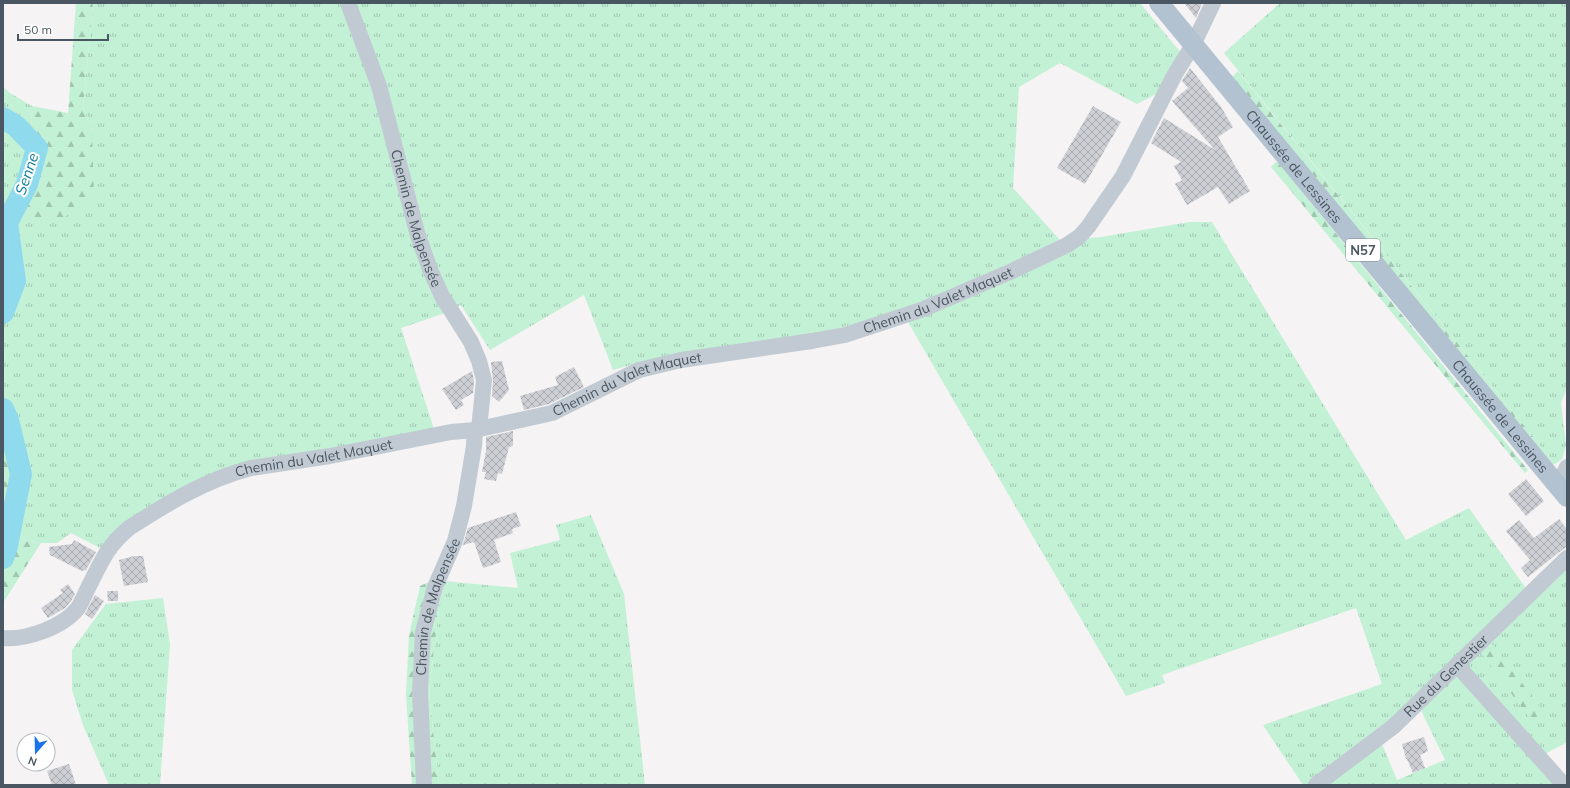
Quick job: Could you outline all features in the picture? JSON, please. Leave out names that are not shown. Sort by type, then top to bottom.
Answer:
[{"type":"main road","name":"Chaussée de Lessines","points":[[1159,3],[1562,491]]},
{"type":"street","name":"Chemin de Malpensée","points":[[348,3],[379,86],[418,236],[431,272],[442,296],[471,342],[480,361],[484,380],[464,506],[455,541],[435,587],[423,632],[420,692],[424,785]]},
{"type":"street","name":"Chemin du Valet Maquet","points":[[3,638],[20,638],[33,635],[45,631],[66,618],[78,608],[109,547],[121,534],[186,492],[211,481],[251,468],[353,452],[451,432],[477,430],[552,413],[626,375],[658,364],[845,335],[921,310],[1010,272],[1067,245],[1079,237],[1088,227],[1123,176],[1175,74],[1193,45],[1213,3]]},
{"type":"street","points":[[1562,491],[1567,467]]},
{"type":"street","name":"Rue du Genestier","points":[[1316,785],[1394,726],[1567,558]]},
{"type":"street","points":[[1457,665],[1564,785]]},
{"type":"green space","points":[[76,3],[93,3],[83,107],[92,131],[94,197],[60,220],[3,220],[3,214],[21,184],[31,150],[32,106],[68,113]]},
{"type":"green space","points":[[93,3],[1140,3],[1181,53],[1160,92],[1137,104],[1060,63],[1019,87],[1013,188],[1060,240],[1101,237],[1189,222],[1212,222],[1406,540],[1469,508],[1527,590],[1567,549],[1567,742],[1545,754],[1567,785],[1303,785],[1263,725],[1382,684],[1356,608],[1162,675],[1165,683],[1126,696],[902,312],[808,336],[638,363],[613,370],[584,295],[490,350],[461,305],[445,313],[401,328],[437,438],[235,475],[145,519],[100,548],[71,533],[57,543],[41,543],[5,537],[18,475],[3,417],[3,301],[11,280],[3,238],[3,220],[60,220],[92,131],[83,107]],"holes":[[[1415,698],[1445,760],[1397,780],[1377,732]]]},
{"type":"green space","points":[[1280,3],[1567,3],[1567,388],[1561,403],[1566,445],[1562,459],[1555,464],[1224,53]]},
{"type":"green space","points":[[1238,71],[1555,464],[1549,466],[1230,79]]},
{"type":"green space","points":[[3,87],[32,106],[31,150],[21,184],[3,214]]},
{"type":"green space","points":[[1277,161],[1528,470],[1525,473],[1271,167]]},
{"type":"green space","points":[[3,238],[11,280],[3,301]]},
{"type":"green space","points":[[3,417],[18,475],[5,537],[41,543],[3,603]]},
{"type":"green space","points":[[591,515],[624,594],[645,785],[439,785],[429,692],[441,591],[433,580],[518,588],[510,553],[560,540],[556,525]]},
{"type":"green space","points":[[433,580],[441,591],[429,692],[439,785],[412,785],[406,695],[409,635],[420,586]]},
{"type":"green space","points":[[163,598],[170,644],[160,785],[109,785],[83,725],[72,690],[72,650],[106,604]]},
{"type":"green space","points":[[1484,633],[1546,715],[1534,724],[1473,642]]},
{"type":"building","points":[[1184,3],[1202,3],[1196,18]]},
{"type":"building","points":[[1190,68],[1221,107],[1233,127],[1218,137],[1250,191],[1229,204],[1218,187],[1187,205],[1175,184],[1182,180],[1174,166],[1181,162],[1151,143],[1164,118],[1215,150],[1172,101],[1188,88],[1182,81]]},
{"type":"building","points":[[1093,106],[1121,122],[1085,184],[1057,168]]},
{"type":"building","points":[[502,361],[509,390],[499,402],[492,396],[493,381],[491,362]]},
{"type":"building","points":[[574,367],[584,387],[549,404],[524,410],[520,396],[558,385],[555,377]]},
{"type":"building","points":[[472,371],[474,381],[473,393],[461,400],[464,405],[456,410],[442,389]]},
{"type":"building","points":[[513,431],[513,446],[509,447],[502,474],[498,473],[496,481],[484,479],[486,472],[482,472],[486,451],[486,437]]},
{"type":"building","points":[[1526,479],[1544,501],[1526,516],[1508,494]]},
{"type":"building","points":[[516,512],[521,526],[512,529],[513,533],[494,540],[501,562],[483,568],[474,542],[463,545],[468,528]]},
{"type":"building","points":[[1559,519],[1567,529],[1567,546],[1528,577],[1521,568],[1530,560],[1506,531],[1519,520],[1534,538]]},
{"type":"building","points":[[74,540],[96,552],[86,570],[82,571],[50,555],[49,547],[72,544]]},
{"type":"building","points":[[134,556],[143,556],[148,582],[124,586],[119,560]]},
{"type":"building","points":[[68,584],[75,594],[71,601],[65,608],[48,618],[41,608],[63,593],[60,590]]},
{"type":"building","points":[[107,591],[118,591],[118,601],[108,601]]},
{"type":"building","points":[[95,595],[104,601],[92,619],[85,614]]},
{"type":"building","points":[[1424,737],[1428,751],[1420,755],[1425,768],[1413,773],[1406,759],[1402,744]]},
{"type":"building","points":[[69,764],[76,785],[52,785],[47,772],[56,772],[56,768]]},
{"type":"waterway","name":"Senne","points":[[3,118],[16,126],[37,148],[27,184],[7,223],[15,281],[3,313]]},
{"type":"waterway","name":"Senne","points":[[3,409],[8,420],[21,474],[7,546],[3,558]]}]
